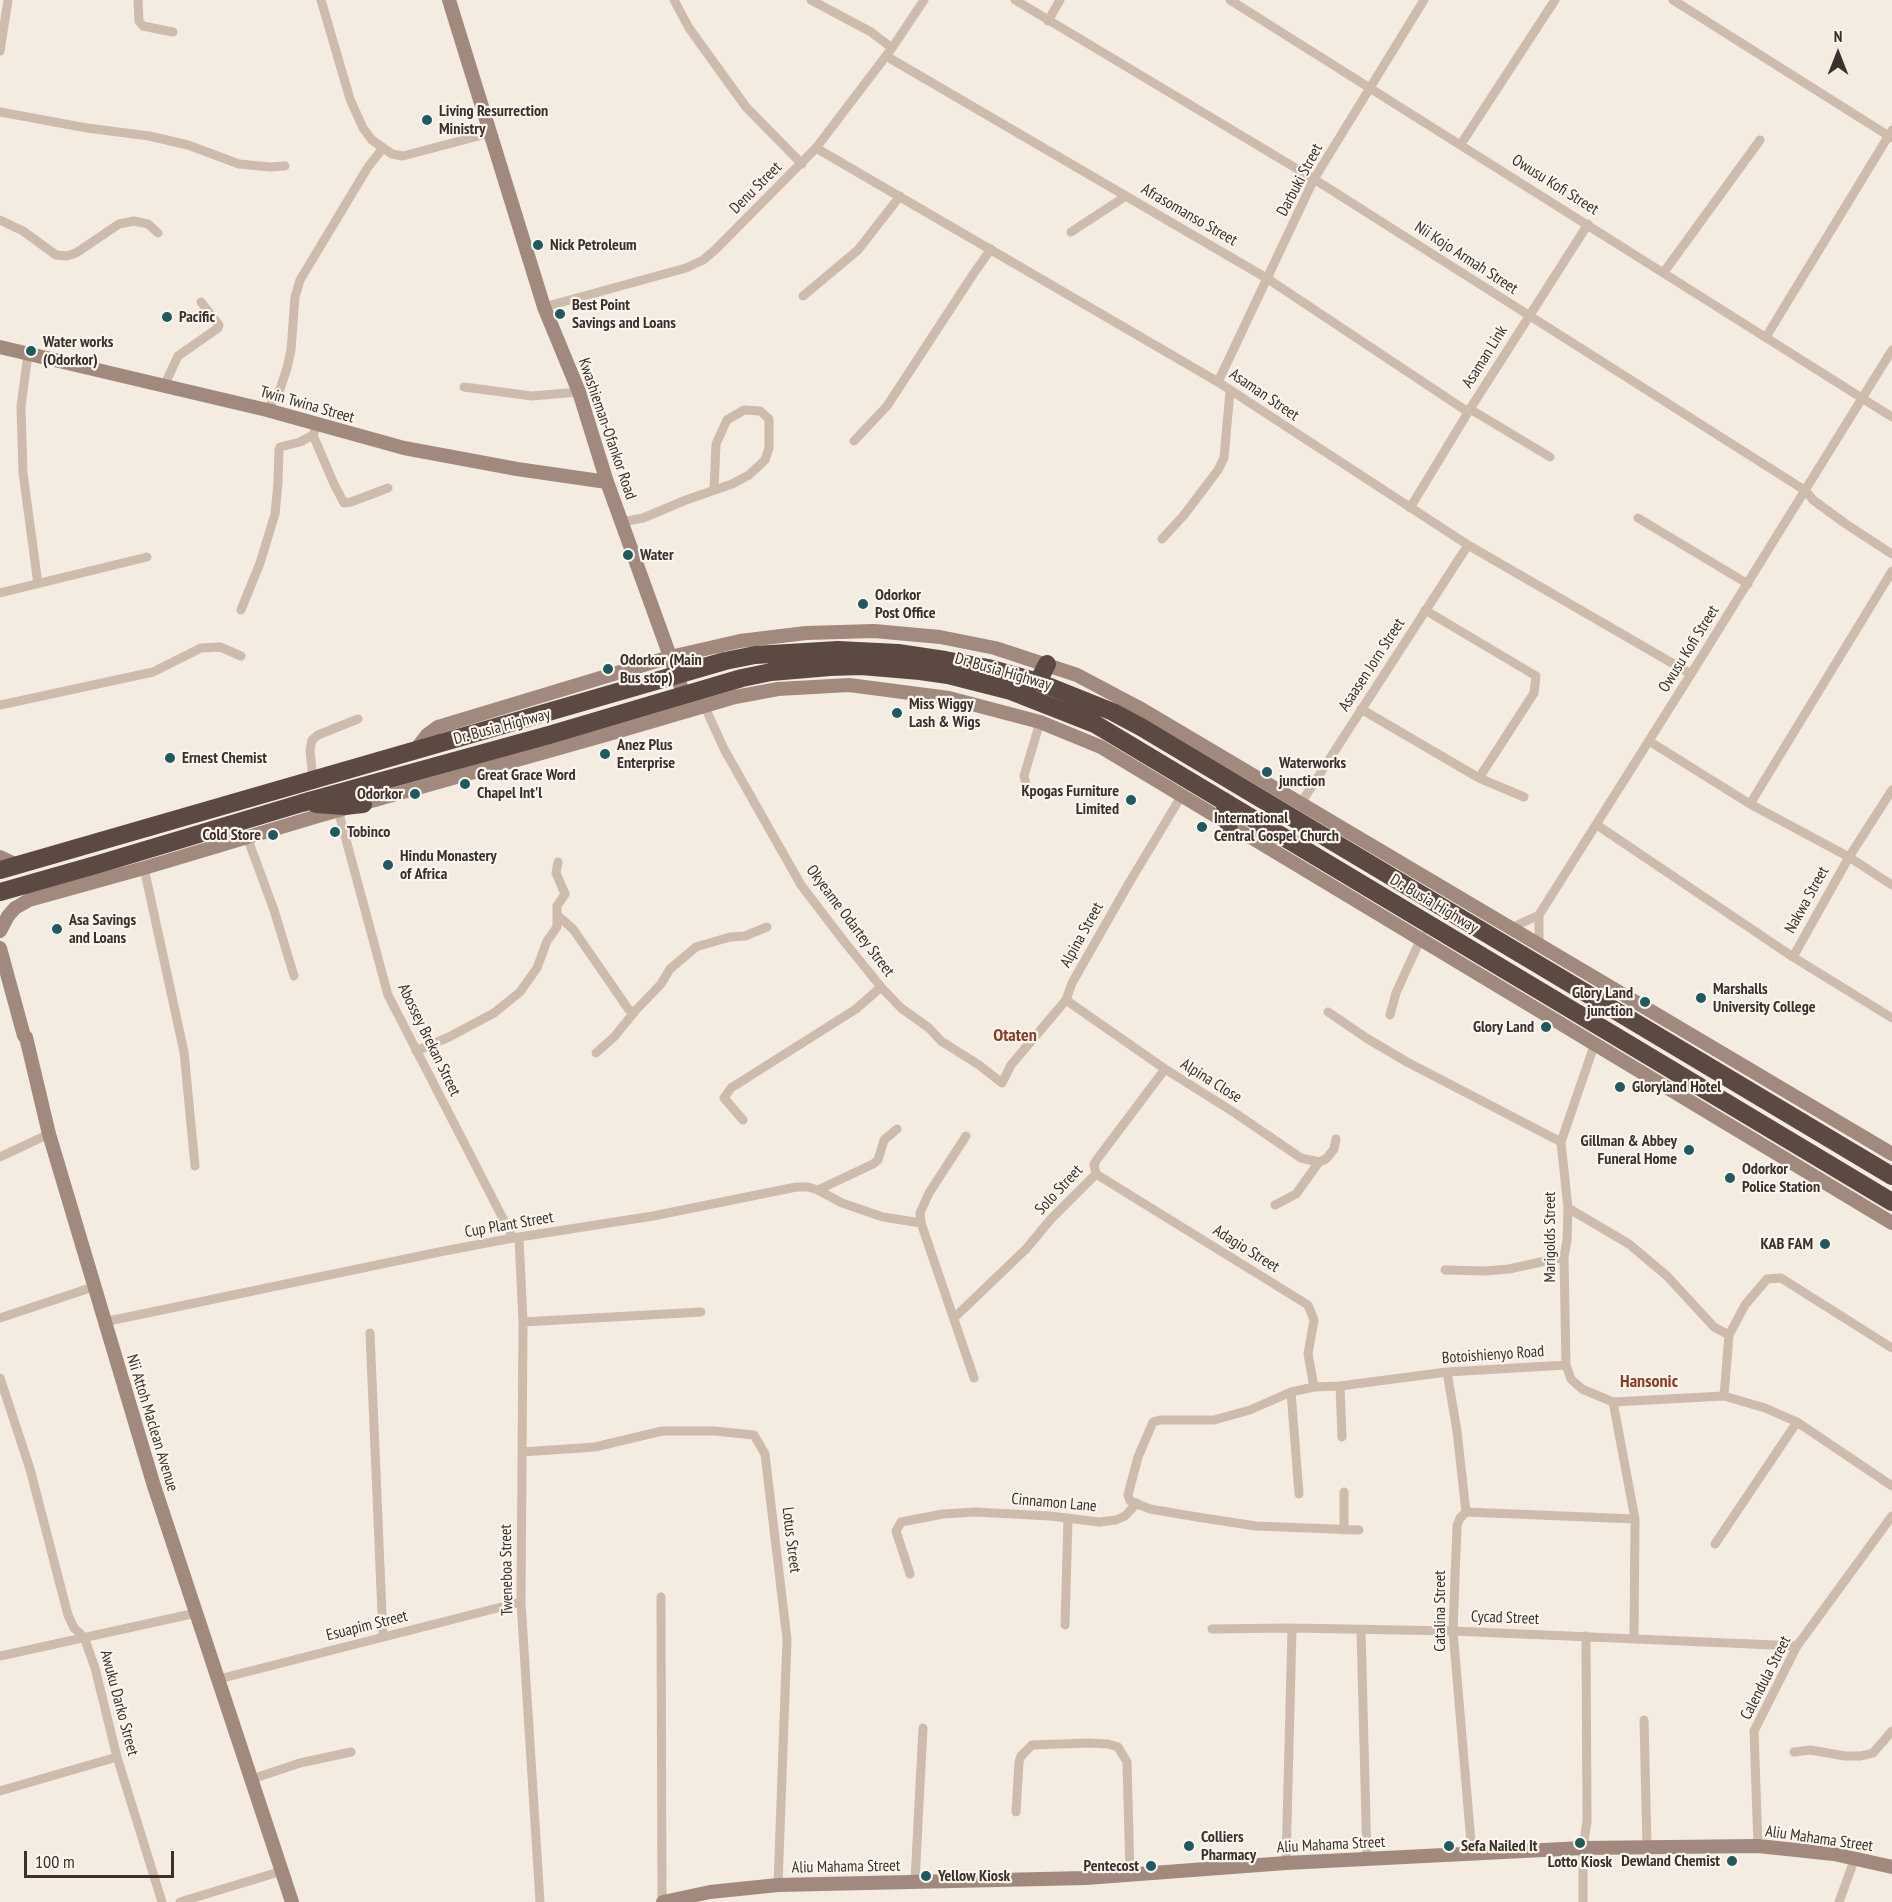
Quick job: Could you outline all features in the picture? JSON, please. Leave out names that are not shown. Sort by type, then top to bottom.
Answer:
[{"type":"highway","name":"Dr. Busia Highway","points":[[9,868],[725,661],[782,653],[838,650],[898,654],[988,668],[1038,682],[1113,712],[1141,727],[1892,1176]]},
{"type":"highway","points":[[684,695],[688,683],[696,678],[782,653]]},
{"type":"highway","points":[[1038,682],[1047,664]]},
{"type":"highway","name":"Dr. Busia Highway","points":[[331,806],[499,749],[742,678],[802,668],[861,666],[948,675],[1011,691],[1095,724],[1224,801],[1424,931],[1538,989],[1892,1202]]},
{"type":"highway","points":[[499,749],[519,730],[529,725],[652,690],[676,675]]},
{"type":"highway","points":[[1224,801],[1229,825]]},
{"type":"highway","points":[[0,892],[302,803],[331,806],[363,804]]},
{"type":"highway","points":[[1538,989],[1546,989],[1551,984],[1553,976],[1549,970]]},
{"type":"highway","points":[[1735,1108],[1733,1096],[1739,1090],[1747,1089]]},
{"type":"street","points":[[0,51],[8,0]]},
{"type":"street","points":[[138,0],[139,21],[143,26],[173,32]]},
{"type":"street","points":[[321,0],[356,115],[372,140],[392,154],[403,156],[490,133]]},
{"type":"street","name":"Kwashieman-Ofankor Road","points":[[449,0],[544,307],[579,392],[607,482],[684,695]]},
{"type":"street","points":[[674,0],[689,28],[746,107],[802,164]]},
{"type":"street","name":"Afrasomanso Street","points":[[810,0],[871,32],[889,52],[1268,279],[1469,410],[1550,457]]},
{"type":"street","name":"Denu Street","points":[[544,307],[686,268],[703,260],[816,148],[889,52],[924,0]]},
{"type":"street","name":"Nii Kojo Armah Street","points":[[1015,0],[1314,179],[1806,491],[1821,506],[1892,554]]},
{"type":"street","points":[[1048,21],[1060,0]]},
{"type":"street","name":"Owusu Kofi Street","points":[[1230,0],[1892,417]]},
{"type":"street","name":"Darbuki Street","points":[[1218,382],[1314,179],[1424,0]]},
{"type":"street","points":[[1461,144],[1555,0]]},
{"type":"street","points":[[1680,2],[1891,134],[1766,337]]},
{"type":"street","points":[[0,112],[87,128],[149,136],[188,145],[238,164],[285,166]]},
{"type":"street","points":[[1664,272],[1760,140]]},
{"type":"street","points":[[267,410],[280,389],[287,368],[291,350],[295,297],[300,280],[368,167],[383,148]]},
{"type":"street","name":"Asaman Street","points":[[816,148],[1218,382],[1468,545],[1691,674]]},
{"type":"street","points":[[803,296],[858,250],[900,196]]},
{"type":"street","points":[[1071,232],[1126,196]]},
{"type":"street","points":[[0,220],[23,231],[56,255],[67,256],[76,253],[119,225],[134,221],[148,225],[158,233]]},
{"type":"street","name":"Asaman Link","points":[[1410,508],[1469,410],[1588,224]]},
{"type":"street","points":[[854,441],[887,406],[991,249]]},
{"type":"street","points":[[164,386],[178,356],[218,328],[219,325],[201,302]]},
{"type":"street","name":"Twin Twina Street","points":[[0,347],[267,410],[315,430],[516,469],[607,482]]},
{"type":"street","name":"Owusu Kofi Street","points":[[1539,915],[1892,351]]},
{"type":"street","points":[[28,354],[21,406],[23,473],[38,584]]},
{"type":"street","points":[[464,387],[543,397],[579,392]]},
{"type":"street","points":[[1162,539],[1184,515],[1218,470],[1224,458],[1230,391]]},
{"type":"street","points":[[622,522],[643,518],[732,484],[748,475],[765,460],[769,448],[768,419],[760,411],[744,410],[727,420],[716,444],[714,490]]},
{"type":"street","points":[[241,610],[260,563],[275,514],[280,447],[300,442],[315,430],[334,484],[344,503],[388,488]]},
{"type":"street","points":[[1638,518],[1748,584]]},
{"type":"street","name":"Asaasen Jorn Street","points":[[1301,803],[1468,545]]},
{"type":"street","points":[[0,593],[147,557]]},
{"type":"street","points":[[1750,804],[1892,571]]},
{"type":"street","points":[[1425,610],[1536,676],[1534,693],[1479,778]]},
{"type":"street","name":"Dr. Busia Highway","points":[[414,752],[427,735],[438,727],[670,657],[740,641],[806,633],[874,631],[940,637],[995,648],[1077,675],[1143,710],[1892,1154]]},
{"type":"street","points":[[661,632],[684,648],[699,650]]},
{"type":"street","points":[[0,705],[153,672],[201,648],[220,646],[241,656]]},
{"type":"street","name":"Dr. Busia Highway","points":[[363,804],[704,705],[778,688],[849,685],[949,698],[1040,722],[1101,747],[1229,825],[1424,931],[1595,1043],[1892,1222]]},
{"type":"street","name":"Okyeame Odartey Street","points":[[704,705],[724,749],[801,885],[881,987],[901,1008],[929,1028],[941,1041],[1002,1083]]},
{"type":"street","points":[[1361,709],[1479,778],[1524,797]]},
{"type":"street","points":[[313,781],[310,750],[312,741],[318,735],[358,719]]},
{"type":"street","points":[[1026,784],[1024,776],[1040,722]]},
{"type":"street","points":[[1649,741],[1750,804],[1849,857],[1892,885]]},
{"type":"street","name":"Nakwa Street","points":[[1892,790],[1849,857],[1793,957],[1892,1018]]},
{"type":"street","name":"Alpina Street","points":[[1002,1083],[1011,1065],[1066,1000],[1072,983],[1182,795]]},
{"type":"street","points":[[0,931],[15,908],[29,900],[247,837],[331,806]]},
{"type":"street","name":"Abossey Brekan Street","points":[[331,806],[388,995],[516,1238]]},
{"type":"street","points":[[1597,825],[1793,957]]},
{"type":"street","points":[[247,837],[274,910],[294,976]]},
{"type":"street","points":[[0,857],[9,868]]},
{"type":"street","points":[[416,1051],[449,1037],[494,1013],[515,997],[537,968],[547,941],[557,927],[557,906],[565,894],[556,873],[558,862]]},
{"type":"street","points":[[144,868],[184,1052],[195,1166]]},
{"type":"street","points":[[557,915],[573,929],[629,1010],[636,1010]]},
{"type":"street","points":[[1511,928],[1539,915],[1539,944]]},
{"type":"street","points":[[596,1053],[614,1037],[661,984],[670,969],[696,946],[730,937],[745,936],[767,927]]},
{"type":"street","points":[[1390,1015],[1396,993],[1424,931]]},
{"type":"street","name":"Nii Attoh Maclean Avenue","points":[[0,948],[24,1036],[27,1037],[49,1134],[93,1287],[154,1486],[292,1902]]},
{"type":"street","points":[[743,1120],[724,1098],[731,1088],[856,1010],[881,987]]},
{"type":"street","name":"Alpina Close","points":[[1066,1000],[1294,1154],[1319,1162]]},
{"type":"street","points":[[1328,1012],[1407,1062],[1561,1142]]},
{"type":"street","name":"Marigolds Street","points":[[1566,1365],[1564,1257],[1568,1208],[1561,1142],[1595,1043]]},
{"type":"street","name":"Solo Street","points":[[954,1318],[1026,1250],[1096,1174],[1094,1164],[1165,1069]]},
{"type":"street","name":"Cup Plant Street","points":[[104,1322],[516,1238],[652,1216],[796,1187],[818,1190],[873,1164],[878,1160],[884,1140],[897,1129]]},
{"type":"street","points":[[0,1157],[49,1134]]},
{"type":"street","points":[[966,1136],[923,1204],[920,1213],[921,1223],[974,1378]]},
{"type":"street","points":[[1275,1205],[1296,1194],[1319,1162],[1326,1159],[1334,1149],[1336,1139]]},
{"type":"street","name":"Adagio Street","points":[[1096,1174],[1308,1305],[1314,1320],[1308,1354],[1314,1387]]},
{"type":"street","points":[[818,1190],[863,1211],[883,1217],[921,1223]]},
{"type":"street","points":[[1568,1208],[1629,1244],[1666,1276],[1714,1327],[1729,1335]]},
{"type":"street","name":"Tweneboa Street","points":[[516,1238],[523,1322],[522,1602],[540,1902]]},
{"type":"street","points":[[1446,1270],[1509,1269],[1564,1257]]},
{"type":"street","points":[[1724,1396],[1729,1335],[1745,1305],[1767,1279],[1782,1278],[1892,1348]]},
{"type":"street","points":[[0,1318],[93,1287]]},
{"type":"street","points":[[523,1322],[701,1312]]},
{"type":"street","points":[[370,1333],[383,1637]]},
{"type":"street","name":"Botoishienyo Road","points":[[1137,1503],[1130,1500],[1128,1495],[1130,1484],[1138,1457],[1153,1422],[1214,1420],[1250,1410],[1291,1392],[1314,1387],[1340,1386],[1448,1372],[1566,1365],[1571,1379],[1580,1388],[1613,1402],[1724,1396],[1765,1408],[1797,1422],[1892,1486]]},
{"type":"street","name":"Catalina Street","points":[[1448,1372],[1466,1512],[1460,1518],[1457,1526],[1453,1631],[1472,1854]]},
{"type":"street","name":"Awuku Darko Street","points":[[0,1378],[30,1469],[68,1615],[74,1628],[84,1637],[95,1668],[117,1757],[162,1902]]},
{"type":"street","points":[[1340,1386],[1342,1437]]},
{"type":"street","points":[[1291,1392],[1299,1494]]},
{"type":"street","points":[[1613,1402],[1635,1519],[1634,1638]]},
{"type":"street","points":[[1715,1544],[1797,1422]]},
{"type":"street","name":"Lotus Street","points":[[522,1452],[595,1447],[662,1431],[714,1431],[754,1435],[765,1454],[788,1639],[778,1885]]},
{"type":"street","points":[[1344,1492],[1344,1530]]},
{"type":"street","points":[[1137,1503],[1150,1509],[1256,1526],[1359,1530]]},
{"type":"street","name":"Cinnamon Lane","points":[[910,1574],[896,1531],[901,1522],[943,1514],[975,1512],[1050,1516],[1099,1522],[1116,1520],[1125,1516],[1137,1503]]},
{"type":"street","points":[[1466,1512],[1635,1519]]},
{"type":"street","name":"Calendula Street","points":[[1758,1846],[1754,1731],[1797,1646],[1892,1516]]},
{"type":"street","points":[[1065,1625],[1068,1519]]},
{"type":"street","points":[[661,1597],[665,1901]]},
{"type":"street","name":"Esuapim Street","points":[[219,1679],[522,1602]]},
{"type":"street","points":[[0,1656],[196,1613]]},
{"type":"street","points":[[1287,1863],[1292,1628]]},
{"type":"street","name":"Cycad Street","points":[[1212,1629],[1453,1631],[1797,1646]]},
{"type":"street","points":[[1361,1629],[1367,1859]]},
{"type":"street","points":[[1583,1902],[1582,1848],[1587,1821],[1586,1636]]},
{"type":"street","points":[[1644,1720],[1647,1847]]},
{"type":"street","points":[[915,1881],[923,1728]]},
{"type":"street","points":[[1794,1752],[1810,1750],[1845,1756],[1861,1756],[1873,1753],[1892,1731]]},
{"type":"street","points":[[1016,1812],[1021,1755],[1032,1745],[1108,1744],[1118,1747],[1127,1762],[1130,1875]]},
{"type":"street","points":[[252,1779],[300,1763],[351,1752]]},
{"type":"street","points":[[0,1791],[117,1757]]},
{"type":"street","name":"Aliu Mahama Street","points":[[665,1901],[710,1892],[778,1885],[1046,1879],[1287,1863],[1582,1848],[1758,1846],[1818,1852],[1892,1867]]},
{"type":"street","points":[[1839,1902],[1855,1858]]},
{"type":"street","points":[[180,1902],[282,1871]]},
{"type":"place","name":"Living Resurrection Ministry","points":[[427,120]]},
{"type":"place","name":"Nick Petroleum","points":[[538,245]]},
{"type":"place","name":"Best Point Savings and Loans","points":[[560,314]]},
{"type":"place","name":"Pacific","points":[[167,317]]},
{"type":"place","name":"Water works (Odorkor)","points":[[31,351]]},
{"type":"place","name":"Water","points":[[628,555]]},
{"type":"place","name":"Odorkor Post Office","points":[[863,604]]},
{"type":"place","name":"Odorkor (Main Bus stop)","points":[[608,669]]},
{"type":"place","name":"Miss Wiggy Lash & Wigs","points":[[897,713]]},
{"type":"place","name":"Anez Plus Enterprise","points":[[605,754]]},
{"type":"place","name":"Ernest Chemist","points":[[170,758]]},
{"type":"place","name":"Waterworks junction","points":[[1267,772]]},
{"type":"place","name":"Great Grace Word Chapel Int'l","points":[[465,784]]},
{"type":"place","name":"Odorkor","points":[[415,794]]},
{"type":"place","name":"Kpogas Furniture Limited","points":[[1131,800]]},
{"type":"place","name":"International Central Gospel Church","points":[[1202,827]]},
{"type":"place","name":"Tobinco","points":[[335,832]]},
{"type":"place","name":"Cold Store","points":[[273,835]]},
{"type":"place","name":"Hindu Monastery of Africa","points":[[388,865]]},
{"type":"place","name":"Asa Savings and Loans","points":[[57,929]]},
{"type":"place","name":"Marshalls University College","points":[[1701,998]]},
{"type":"place","name":"Glory Land junction","points":[[1645,1002]]},
{"type":"place","name":"Glory Land","points":[[1546,1027]]},
{"type":"place","name":"Gloryland Hotel","points":[[1620,1087]]},
{"type":"place","name":"Gillman & Abbey Funeral Home","points":[[1689,1150]]},
{"type":"place","name":"Odorkor Police Station","points":[[1730,1178]]},
{"type":"place","name":"KAB FAM","points":[[1825,1244]]},
{"type":"place","name":"Lotto Kiosk","points":[[1580,1843]]},
{"type":"place","name":"Colliers Pharmacy","points":[[1189,1846]]},
{"type":"place","name":"Sefa Nailed It","points":[[1449,1846]]},
{"type":"place","name":"Dewland Chemist","points":[[1732,1861]]},
{"type":"place","name":"Pentecost","points":[[1151,1866]]},
{"type":"place","name":"Yellow Kiosk","points":[[926,1876]]},
{"type":"district","name":"Otaten","points":[[1015,1036]]},
{"type":"district","name":"Hansonic","points":[[1649,1382]]}]
